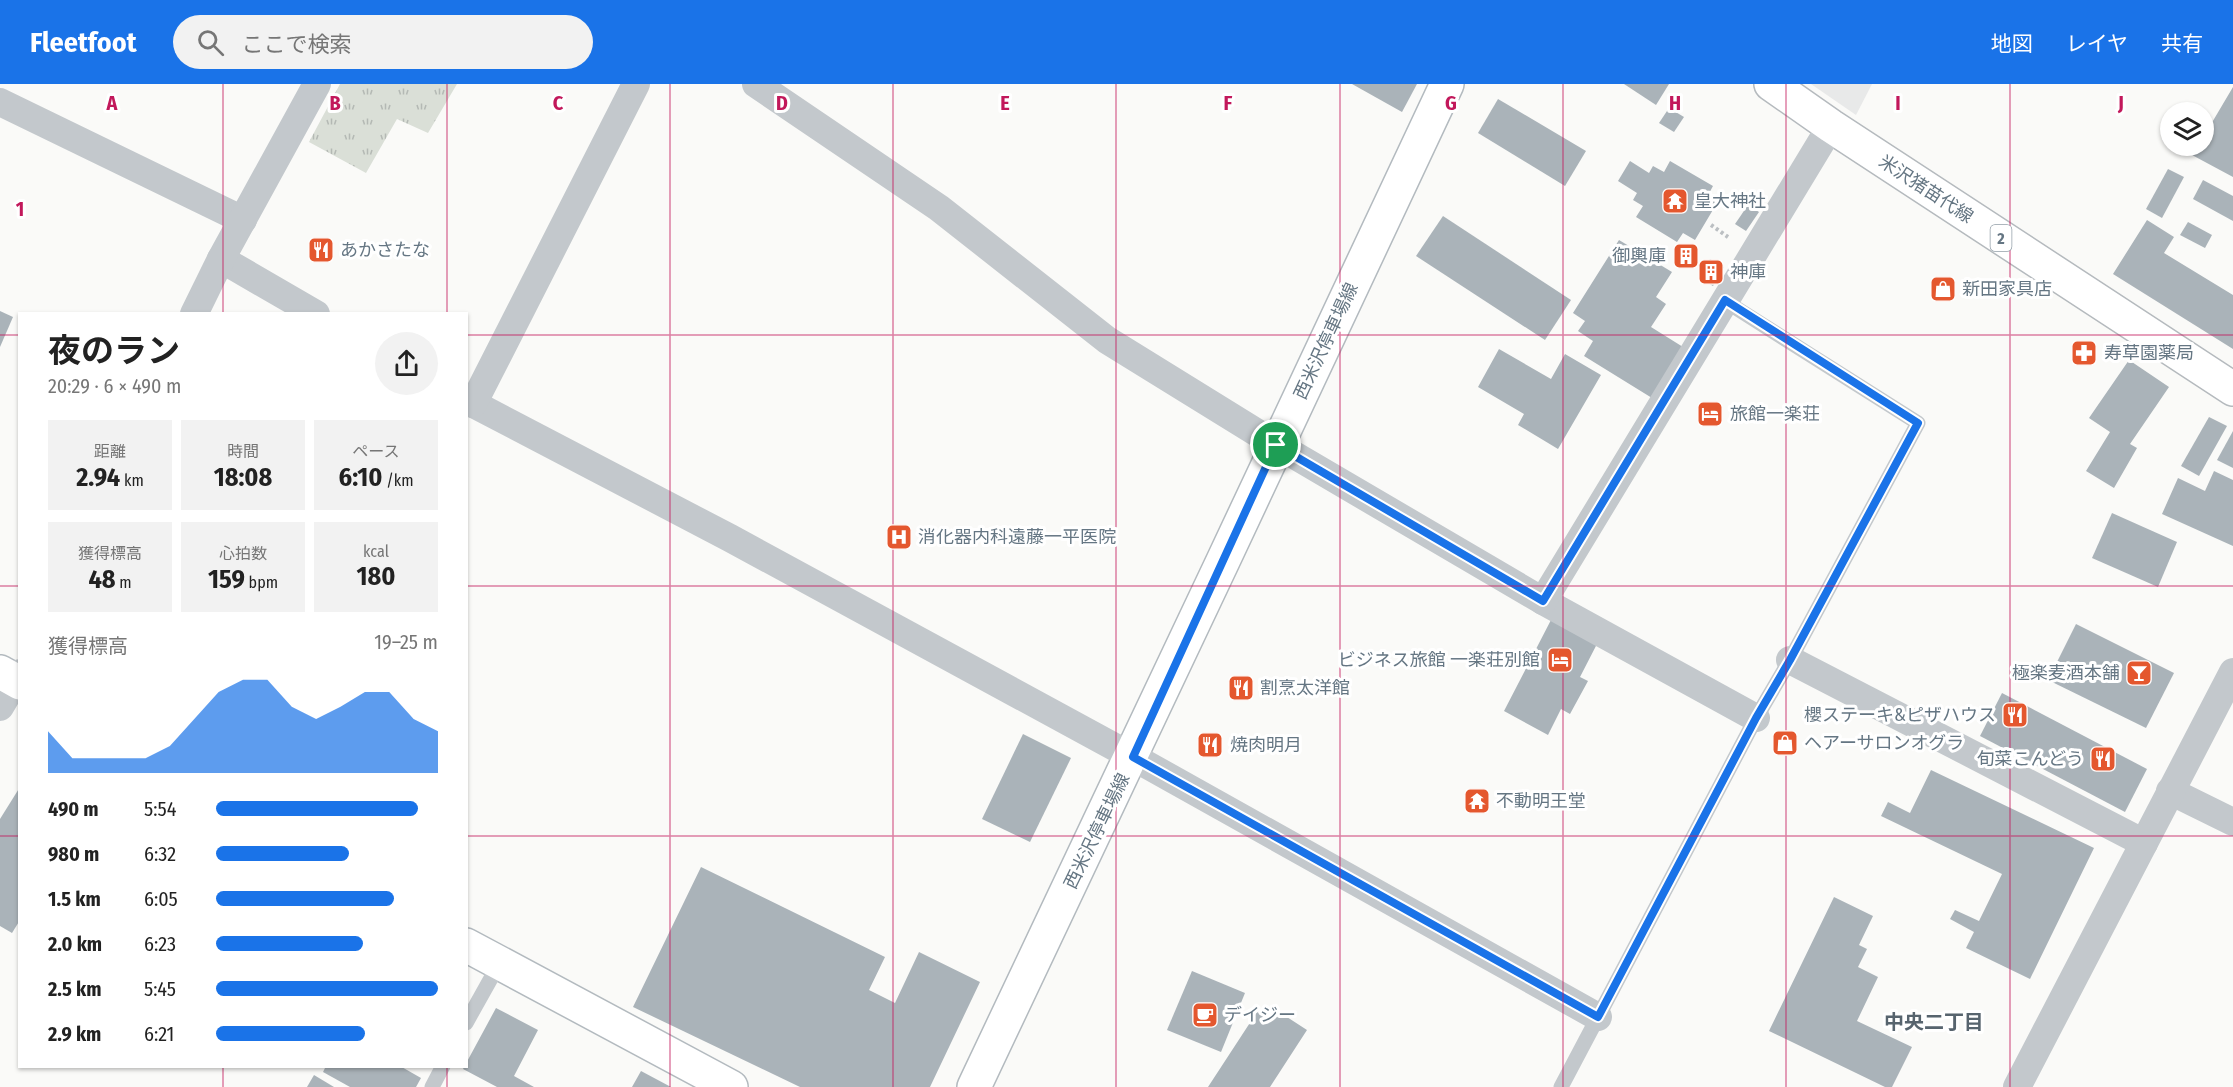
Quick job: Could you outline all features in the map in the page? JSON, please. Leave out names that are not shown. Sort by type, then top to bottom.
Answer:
[{"type":"main road","name":"西米沢停車場線","points":[[974,1087],[1133,757],[1276,445],[1448,84]]},
{"type":"main road","name":"米沢猪苗代線","points":[[1771,84],[1831,126],[2233,390]]},
{"type":"main road","points":[[468,946],[731,1087]]},
{"type":"street","points":[[195,312],[221,259],[317,84]]},
{"type":"street","points":[[636,84],[470,402],[730,538],[1133,757],[1598,1017]]},
{"type":"street","points":[[759,84],[939,208],[1107,340],[1276,445],[1543,601],[1756,718]]},
{"type":"street","points":[[0,102],[243,220]]},
{"type":"street","points":[[1543,601],[1831,126]]},
{"type":"street","points":[[221,259],[313,312]]},
{"type":"street","points":[[1790,660],[2144,843]]},
{"type":"street","points":[[2017,1087],[2233,672]]},
{"type":"street","points":[[2170,791],[2233,822]]},
{"type":"lane","points":[[1561,1087],[1756,718],[1790,660],[1918,423],[1725,300]]},
{"type":"lane","points":[[468,1019],[499,964]]},
{"type":"lane","points":[[432,1087],[442,1068]]},
{"type":"shaded area","points":[[1811,84],[1872,84],[1856,115]]},
{"type":"green space","points":[[340,84],[457,84],[428,133],[397,119],[366,173],[309,142]]},
{"type":"building","points":[[1352,84],[1417,84],[1402,112]]},
{"type":"building","points":[[1624,84],[1669,84],[1656,105]]},
{"type":"building","points":[[2233,87],[2233,177],[2194,156],[2214,156],[2214,119]]},
{"type":"building","points":[[1498,99],[1586,151],[1565,186],[1478,133]]},
{"type":"building","points":[[1669,108],[1684,117],[1674,132],[1659,123]]},
{"type":"building","name":"皇大神社","points":[[1630,161],[1649,173],[1653,166],[1664,172],[1670,161],[1713,186],[1707,197],[1717,203],[1695,240],[1683,233],[1677,242],[1636,217],[1643,206],[1633,200],[1637,193],[1618,181]]},
{"type":"building","points":[[2168,169],[2184,177],[2162,218],[2146,209]]},
{"type":"building","points":[[2203,180],[2233,196],[2233,221],[2193,199]]},
{"type":"building","points":[[1748,205],[1759,212],[1746,231],[1735,224]]},
{"type":"building","points":[[1443,216],[1571,300],[1545,340],[1416,256]]},
{"type":"building","points":[[2147,220],[2174,237],[2164,253],[2233,295],[2233,349],[2113,274]]},
{"type":"building","points":[[2188,222],[2212,235],[2205,248],[2180,235]]},
{"type":"building","points":[[1619,240],[1672,272],[1656,297],[1666,304],[1651,327],[1683,347],[1652,398],[1584,356],[1593,341],[1578,331],[1585,321],[1573,313]]},
{"type":"building","name":"御輿庫","points":[[1686,245],[1696,251],[1685,267],[1676,261]]},
{"type":"building","name":"神庫","points":[[1710,259],[1724,267],[1713,286],[1699,278]]},
{"type":"building","points":[[0,311],[13,317],[0,347]]},
{"type":"building","points":[[1499,349],[1551,379],[1565,354],[1601,375],[1558,449],[1518,425],[1524,414],[1478,387]]},
{"type":"building","points":[[2129,360],[2169,387],[2130,444],[2137,448],[2114,488],[2086,471],[2110,432],[2089,418]]},
{"type":"building","points":[[2209,417],[2227,426],[2199,476],[2181,466]]},
{"type":"building","points":[[2233,431],[2233,468],[2217,460]]},
{"type":"building","points":[[2214,471],[2233,480],[2233,546],[2162,514],[2178,478],[2205,491]]},
{"type":"building","points":[[2112,513],[2177,542],[2158,587],[2092,558]]},
{"type":"building","name":"ビジネス旅館 一楽荘別館","points":[[1552,618],[1598,642],[1580,677],[1588,681],[1570,714],[1561,709],[1548,735],[1504,711]]},
{"type":"building","points":[[2076,624],[2174,673],[2146,728],[2048,680]]},
{"type":"building","points":[[2002,693],[2147,769],[2125,812],[1980,736]]},
{"type":"building","points":[[1023,734],[1071,758],[1030,842],[982,819]]},
{"type":"building","points":[[1931,770],[2094,848],[2030,979],[1966,948],[1974,932],[1950,919],[1955,910],[1979,921],[2002,874],[1881,816],[1888,802],[1910,813]]},
{"type":"building","points":[[18,790],[18,923],[12,933],[0,926],[0,819]]},
{"type":"building","name":"不動明王堂","points":[[1475,790],[1488,796],[1481,813],[1467,807]]},
{"type":"building","points":[[701,867],[885,957],[869,990],[895,1003],[919,952],[980,982],[930,1087],[800,1087],[633,1007]]},
{"type":"building","points":[[1834,897],[1873,916],[1859,945],[1867,949],[1858,967],[1878,977],[1857,1021],[1912,1047],[1892,1087],[1885,1087],[1769,1031]]},
{"type":"building","points":[[1192,971],[1245,993],[1221,1052],[1167,1030]]},
{"type":"building","points":[[1270,1006],[1307,1030],[1270,1087],[1208,1087],[1257,1012],[1264,1016]]},
{"type":"building","points":[[496,1008],[538,1030],[514,1076],[534,1087],[497,1087],[463,1069],[468,1068],[468,1060]]},
{"type":"building","points":[[325,1068],[404,1068],[421,1078],[416,1087],[350,1087],[323,1072]]},
{"type":"building","points":[[641,1071],[671,1087],[632,1087]]},
{"type":"building","points":[[314,1075],[334,1087],[307,1087]]},
{"type":"place","name":"皇大神社","points":[[1675,201]]},
{"type":"place","name":"あかさたな","points":[[321,250]]},
{"type":"place","name":"御輿庫","points":[[1686,256]]},
{"type":"place","name":"神庫","points":[[1711,272]]},
{"type":"place","name":"新田家具店","points":[[1943,289]]},
{"type":"place","name":"寿草園薬局","points":[[2084,353]]},
{"type":"place","name":"旅館一楽荘","points":[[1710,414]]},
{"type":"place","name":"消化器内科遠藤一平医院","points":[[899,537]]},
{"type":"place","name":"ビジネス旅館 一楽荘別館","points":[[1560,660]]},
{"type":"place","name":"極楽麦酒本舗","points":[[2139,673]]},
{"type":"place","name":"割烹太洋館","points":[[1241,688]]},
{"type":"place","name":"櫻ステーキ&ピザハウス","points":[[2015,715]]},
{"type":"place","name":"ヘアーサロンオグラ","points":[[1785,743]]},
{"type":"place","name":"焼肉明月","points":[[1210,745]]},
{"type":"place","name":"旬菜こんどう","points":[[2103,759]]},
{"type":"place","name":"不動明王堂","points":[[1477,801]]},
{"type":"place","name":"デイジー","points":[[1205,1015]]},
{"type":"district","name":"中央二丁目","points":[[1934,1022]]},
{"type":"route","points":[[1725,300],[1918,423],[1790,660],[1756,718],[1598,1017],[1133,757],[1276,445],[1543,601],[1725,300]]}]
